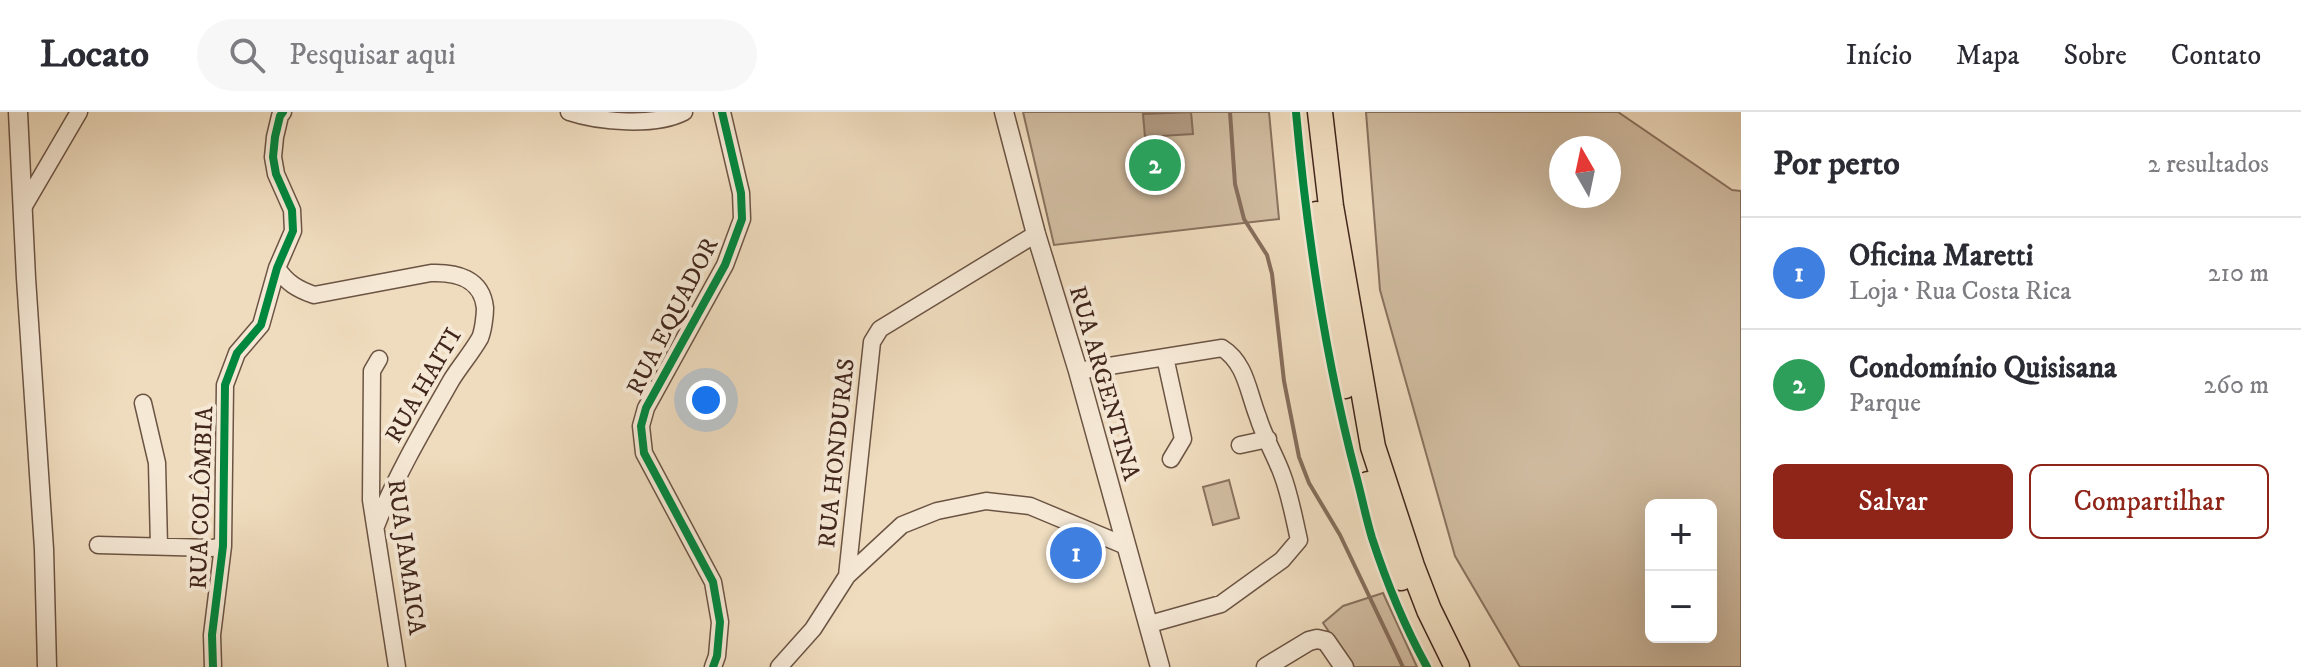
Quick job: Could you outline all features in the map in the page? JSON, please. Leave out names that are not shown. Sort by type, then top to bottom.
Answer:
[{"type":"main road","points":[[1304,112],[1319,239],[1356,438],[1381,534],[1440,667]]},
{"type":"main road","points":[[1320,112],[1331,206],[1373,447],[1412,566],[1457,667]]},
{"type":"street","points":[[18,112],[43,533],[47,667]]},
{"type":"street","points":[[24,206],[79,112]]},
{"type":"street","name":"RUA COLÔMBIA","points":[[213,667],[212,635],[223,546],[225,385],[237,353],[261,325],[277,268],[293,231],[292,210],[276,174],[273,157],[283,112]]},
{"type":"street","points":[[569,112],[647,121],[674,117],[684,112]]},
{"type":"street","name":"RUA EQUADOR","points":[[713,667],[720,622],[713,582],[644,453],[641,426],[646,408],[725,265],[742,219],[741,193],[722,112]]},
{"type":"street","name":"RUA ARGENTINA","points":[[1004,112],[1160,667]]},
{"type":"street","name":"RUA HONDURAS","points":[[847,576],[872,342],[880,329],[1036,234]]},
{"type":"street","name":"RUA HAITI","points":[[277,268],[286,282],[314,295],[440,273],[471,280],[481,293],[485,310],[481,336],[454,377],[396,481],[376,526]]},
{"type":"street","points":[[1078,371],[1222,348],[1233,356],[1243,371],[1288,493],[1299,540],[1282,560],[1221,604],[1150,624]]},
{"type":"street","points":[[1165,357],[1183,439],[1171,459]]},
{"type":"street","name":"RUA JAMAICA","points":[[379,359],[372,371],[371,500],[397,667]]},
{"type":"street","points":[[143,403],[157,463],[159,546]]},
{"type":"street","points":[[1240,445],[1268,439]]},
{"type":"street","points":[[779,667],[813,629],[847,576],[902,525],[937,511],[986,501],[1030,506],[1126,546]]},
{"type":"street","points":[[98,545],[223,546]]},
{"type":"street","points":[[1266,667],[1317,639],[1326,641],[1344,667]]},
{"type":"shaded area","points":[[1023,112],[1269,112],[1279,219],[1054,245]]},
{"type":"shaded area","points":[[1191,112],[1193,134],[1145,137],[1143,114]]},
{"type":"shaded area","points":[[1366,112],[1618,112],[1732,190],[1741,191],[1741,667],[1520,667],[1455,556],[1380,290]]},
{"type":"shaded area","points":[[1229,480],[1239,518],[1213,525],[1203,487]]},
{"type":"shaded area","points":[[1383,593],[1417,667],[1353,667],[1323,623],[1343,606]]},
{"type":"waterway","points":[[1230,112],[1235,184],[1244,219],[1267,255],[1272,274],[1284,381],[1299,457],[1309,483],[1340,535],[1403,667]]},
{"type":"cycle path","points":[[213,667],[212,635],[223,546],[225,385],[237,353],[261,325],[277,268],[293,231],[292,210],[276,174],[273,157],[283,112]]},
{"type":"cycle path","points":[[713,667],[720,622],[713,582],[644,453],[641,426],[646,408],[725,265],[742,219],[741,193],[722,112]]},
{"type":"cycle path","points":[[1296,112],[1319,297],[1346,434],[1377,554],[1427,667]]},
{"type":"place","name":"Condomínio Quisisana","points":[[1155,165]]},
{"type":"place","name":"Oficina Maretti","points":[[1076,553]]}]
